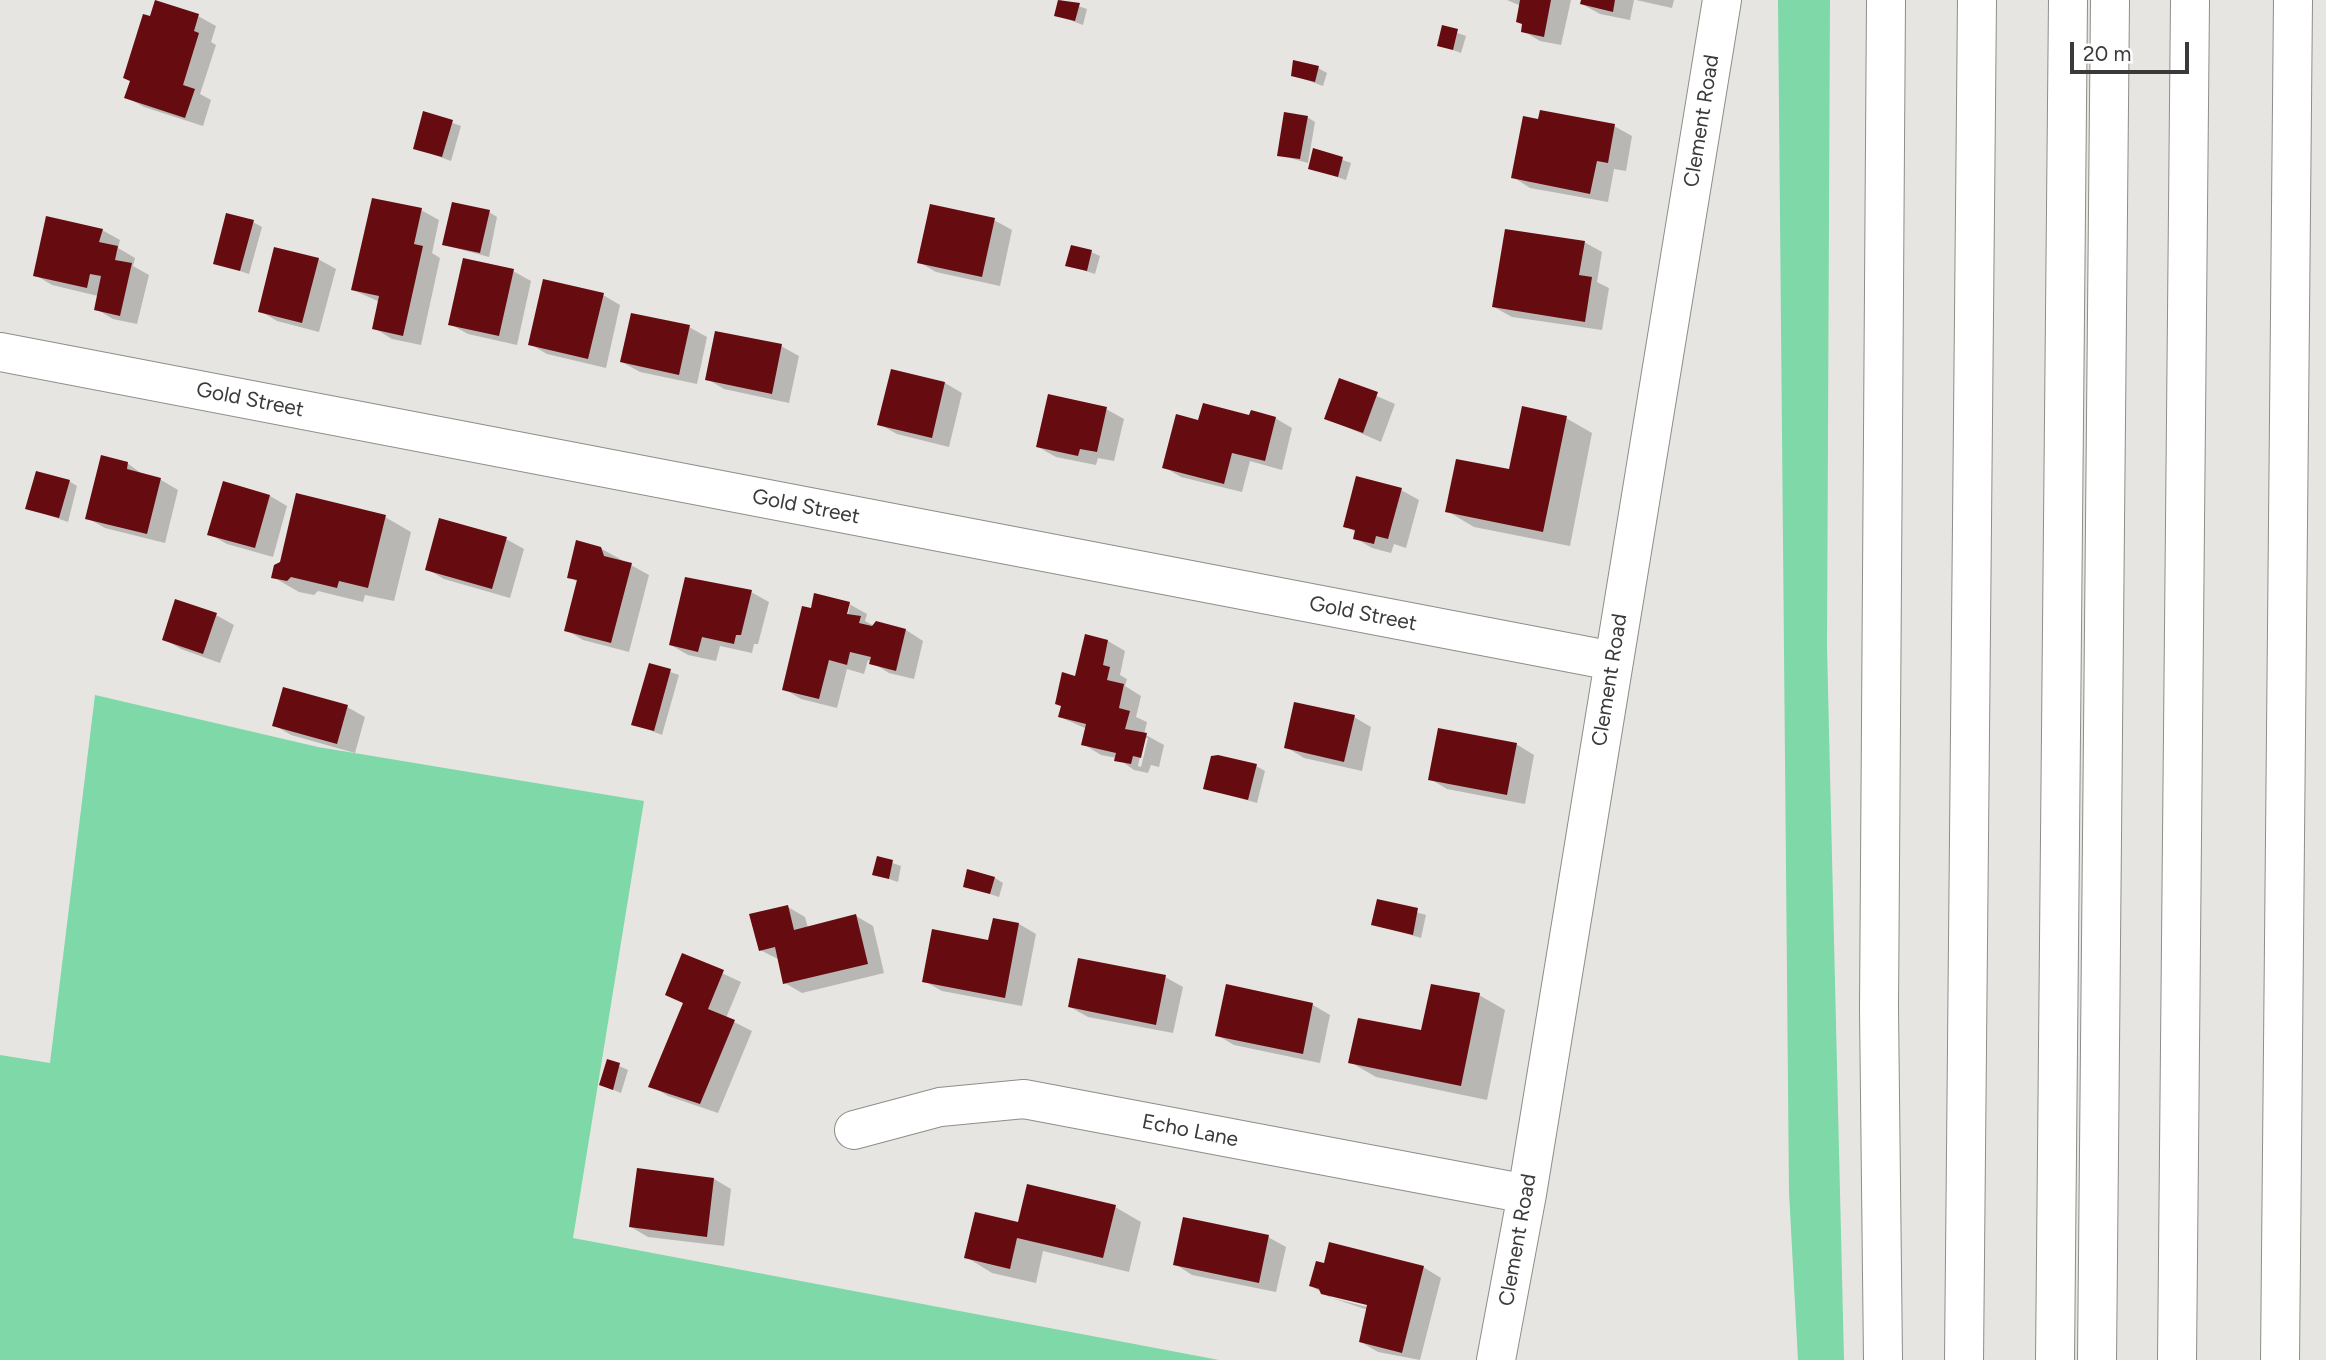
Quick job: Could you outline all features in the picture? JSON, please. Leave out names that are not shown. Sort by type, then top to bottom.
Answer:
[{"type":"main road","name":"Clement Road","points":[[1496,1360],[1527,1194],[1722,0]]},
{"type":"main road","points":[[1867,0],[1885,107]]},
{"type":"main road","points":[[1883,1360],[1879,994],[1886,0]]},
{"type":"main road","points":[[1964,1360],[1977,0]]},
{"type":"main road","points":[[1976,56],[1984,0]]},
{"type":"main road","points":[[2055,1360],[2068,0]]},
{"type":"main road","points":[[2097,1360],[2110,0]]},
{"type":"main road","points":[[2177,1360],[2190,0]]},
{"type":"main road","points":[[2280,1360],[2293,0]]},
{"type":"main road","name":"Gold Street","points":[[0,352],[1613,662]]},
{"type":"main road","name":"Echo Lane","points":[[854,1130],[940,1107],[1024,1100],[1527,1194]]},
{"type":"green space","points":[[1778,0],[1830,0],[1827,647],[1844,1360],[1798,1360],[1789,1192]]},
{"type":"green space","points":[[95,695],[318,747],[644,801],[573,1238],[1219,1360],[0,1360],[0,1055],[50,1063]]},
{"type":"building","points":[[155,0],[199,14],[194,31],[199,33],[183,85],[195,89],[185,118],[124,98],[130,81],[123,78],[143,14],[150,16]]},
{"type":"building","points":[[1058,0],[1080,3],[1075,21],[1054,16]]},
{"type":"building","points":[[1520,0],[1551,0],[1544,37],[1521,32],[1522,24],[1516,22]]},
{"type":"building","points":[[1581,0],[1615,0],[1613,12],[1580,4]]},
{"type":"building","points":[[1442,25],[1458,29],[1453,50],[1437,46]]},
{"type":"building","points":[[1293,60],[1319,66],[1315,82],[1291,76]]},
{"type":"building","points":[[1540,110],[1615,124],[1608,163],[1597,161],[1590,194],[1511,178],[1523,116],[1538,119]]},
{"type":"building","points":[[423,111],[453,120],[442,157],[413,149]]},
{"type":"building","points":[[1284,112],[1308,116],[1300,159],[1277,156]]},
{"type":"building","points":[[1313,148],[1343,157],[1338,177],[1308,169]]},
{"type":"building","points":[[372,198],[422,208],[414,244],[423,246],[403,336],[372,329],[379,296],[351,290]]},
{"type":"building","points":[[452,202],[490,210],[480,253],[442,245]]},
{"type":"building","points":[[930,204],[995,218],[982,277],[917,263]]},
{"type":"building","points":[[226,213],[254,220],[240,271],[213,264]]},
{"type":"building","points":[[46,216],[103,229],[99,242],[118,246],[115,260],[132,263],[120,316],[94,310],[101,276],[90,274],[87,288],[33,276]]},
{"type":"building","points":[[1505,229],[1585,241],[1579,275],[1592,277],[1585,322],[1492,307]]},
{"type":"building","points":[[1071,245],[1092,250],[1087,271],[1065,266]]},
{"type":"building","points":[[274,247],[319,258],[302,323],[258,312]]},
{"type":"building","points":[[463,258],[514,269],[499,336],[448,325]]},
{"type":"building","points":[[543,279],[604,293],[588,359],[528,345]]},
{"type":"building","points":[[631,313],[690,325],[679,375],[620,362]]},
{"type":"building","points":[[715,331],[782,344],[772,394],[705,380]]},
{"type":"building","points":[[891,369],[945,382],[932,438],[877,425]]},
{"type":"building","points":[[1339,378],[1378,392],[1363,433],[1324,419]]},
{"type":"building","points":[[1048,394],[1107,407],[1097,452],[1080,449],[1078,456],[1036,447]]},
{"type":"building","points":[[1203,403],[1249,415],[1251,410],[1276,417],[1265,461],[1232,453],[1224,484],[1162,468],[1176,414],[1198,420]]},
{"type":"building","points":[[1522,406],[1567,416],[1543,532],[1445,512],[1456,459],[1509,469]]},
{"type":"building","points":[[101,455],[128,462],[127,469],[161,478],[147,534],[85,519]]},
{"type":"building","points":[[36,471],[70,480],[59,518],[25,509]]},
{"type":"building","points":[[1356,476],[1402,488],[1388,539],[1376,536],[1374,544],[1353,539],[1355,530],[1343,527]]},
{"type":"building","points":[[223,481],[270,495],[255,548],[207,535]]},
{"type":"building","points":[[296,493],[386,515],[368,588],[339,581],[337,588],[291,577],[287,581],[271,578],[274,565],[280,562]]},
{"type":"building","points":[[439,518],[507,537],[492,589],[425,570]]},
{"type":"building","points":[[576,540],[601,547],[604,556],[632,563],[611,643],[564,631],[577,580],[567,578]]},
{"type":"building","points":[[685,577],[752,590],[741,635],[736,635],[734,644],[702,637],[698,652],[669,645]]},
{"type":"building","points":[[814,593],[850,602],[847,614],[861,616],[859,623],[872,626],[876,621],[906,629],[896,671],[869,664],[871,657],[850,652],[847,665],[829,660],[819,699],[782,690],[802,606],[811,608]]},
{"type":"building","points":[[175,599],[217,613],[203,654],[162,640]]},
{"type":"building","points":[[1085,634],[1108,640],[1103,665],[1110,667],[1107,680],[1124,684],[1119,708],[1130,711],[1125,729],[1147,733],[1141,758],[1133,756],[1131,764],[1114,761],[1116,753],[1081,745],[1086,724],[1058,717],[1061,706],[1055,704],[1062,672],[1075,676]]},
{"type":"building","points":[[649,663],[671,669],[654,731],[631,725]]},
{"type":"building","points":[[283,687],[348,705],[337,744],[272,726]]},
{"type":"building","points":[[1294,702],[1355,715],[1344,762],[1284,748]]},
{"type":"building","points":[[1438,728],[1517,743],[1507,795],[1428,780]]},
{"type":"building","points":[[1218,755],[1257,764],[1248,800],[1203,789],[1211,756]]},
{"type":"building","points":[[877,856],[893,860],[889,879],[872,875]]},
{"type":"building","points":[[967,869],[995,877],[990,894],[963,887]]},
{"type":"building","points":[[1377,899],[1418,908],[1413,935],[1371,925]]},
{"type":"building","points":[[788,905],[794,930],[856,914],[868,964],[783,984],[775,947],[759,951],[749,914]]},
{"type":"building","points":[[993,918],[1019,923],[1005,998],[922,982],[932,929],[988,940]]},
{"type":"building","points":[[682,953],[724,970],[708,1009],[735,1020],[700,1104],[648,1087],[683,1003],[665,995]]},
{"type":"building","points":[[1078,958],[1166,975],[1156,1025],[1068,1007]]},
{"type":"building","points":[[1226,984],[1313,1003],[1303,1054],[1215,1036]]},
{"type":"building","points":[[1431,984],[1480,993],[1461,1086],[1348,1063],[1358,1018],[1421,1030]]},
{"type":"building","points":[[607,1059],[620,1063],[613,1090],[599,1085]]},
{"type":"building","points":[[637,1168],[714,1178],[707,1237],[629,1227]]},
{"type":"building","points":[[1027,1184],[1116,1205],[1103,1258],[1017,1238],[1010,1269],[964,1258],[975,1212],[1018,1222]]},
{"type":"building","points":[[1183,1217],[1269,1235],[1259,1283],[1173,1265]]},
{"type":"building","points":[[1329,1242],[1424,1266],[1402,1353],[1359,1342],[1367,1305],[1321,1294],[1319,1289],[1309,1286],[1316,1261],[1324,1263]]}]
